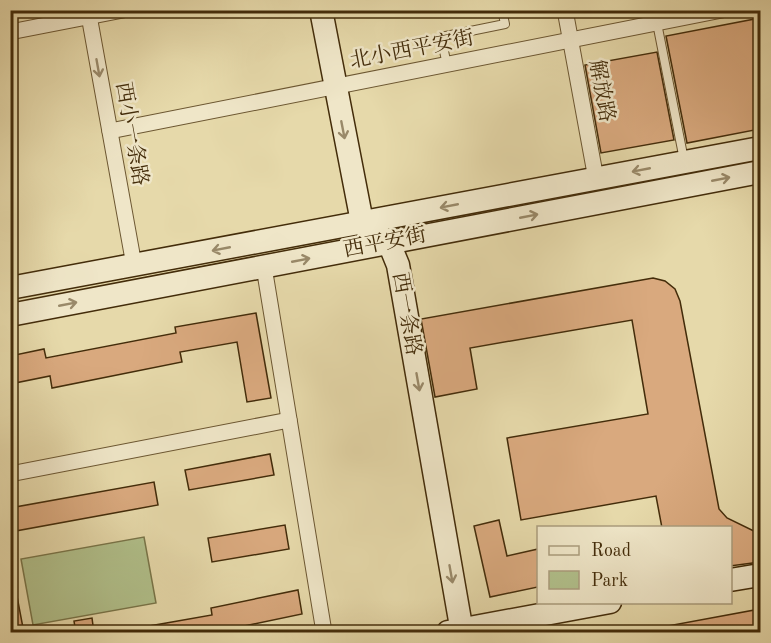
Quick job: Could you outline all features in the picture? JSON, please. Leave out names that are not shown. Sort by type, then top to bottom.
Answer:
[{"type":"main road","points":[[321,10],[362,222]]},
{"type":"main road","name":"西平安街","points":[[10,288],[760,148]]},
{"type":"main road","name":"西平安街","points":[[10,315],[760,171]]},
{"type":"main road","name":"西一条路","points":[[362,222],[389,243],[398,265],[457,632]]},
{"type":"main road","points":[[732,580],[760,575]]},
{"type":"main road","points":[[457,632],[605,604]]},
{"type":"street","points":[[10,32],[88,14],[123,10]]},
{"type":"street","name":"解放路","points":[[565,10],[596,179]]},
{"type":"street","name":"北小西平安街","points":[[110,131],[722,10]]},
{"type":"street","name":"西小一条路","points":[[88,14],[134,265]]},
{"type":"street","points":[[264,267],[324,633]]},
{"type":"street","points":[[10,474],[289,420]]},
{"type":"lane","points":[[447,65],[441,37],[505,24],[502,10]]},
{"type":"lane","points":[[657,23],[685,162]]},
{"type":"green space","points":[[144,537],[156,603],[33,625],[21,559]]},
{"type":"building","points":[[760,18],[760,129],[687,143],[666,36]]},
{"type":"building","points":[[657,52],[674,140],[601,153],[585,65]]},
{"type":"building","points":[[653,278],[665,281],[675,289],[680,301],[719,509],[727,518],[760,534],[760,562],[732,566],[732,526],[662,526],[656,496],[521,520],[507,438],[648,414],[632,320],[470,348],[477,389],[435,397],[421,319]]},
{"type":"building","points":[[256,313],[271,398],[247,402],[237,342],[180,352],[182,362],[52,388],[50,376],[10,384],[10,356],[44,349],[46,358],[176,333],[175,327]]},
{"type":"building","points":[[270,454],[274,475],[189,490],[185,470]]},
{"type":"building","points":[[154,482],[158,505],[10,532],[10,508]]},
{"type":"building","points":[[499,520],[507,556],[537,549],[537,587],[490,597],[474,526]]},
{"type":"building","points":[[285,525],[289,549],[212,562],[208,538]]},
{"type":"building","points":[[298,590],[302,614],[211,633],[144,633],[144,627],[212,615],[211,608]]},
{"type":"building","points":[[10,591],[16,591],[24,633],[10,633]]},
{"type":"building","points":[[760,609],[760,633],[663,633],[662,627]]},
{"type":"building","points":[[92,618],[94,633],[76,633],[74,621]]}]
